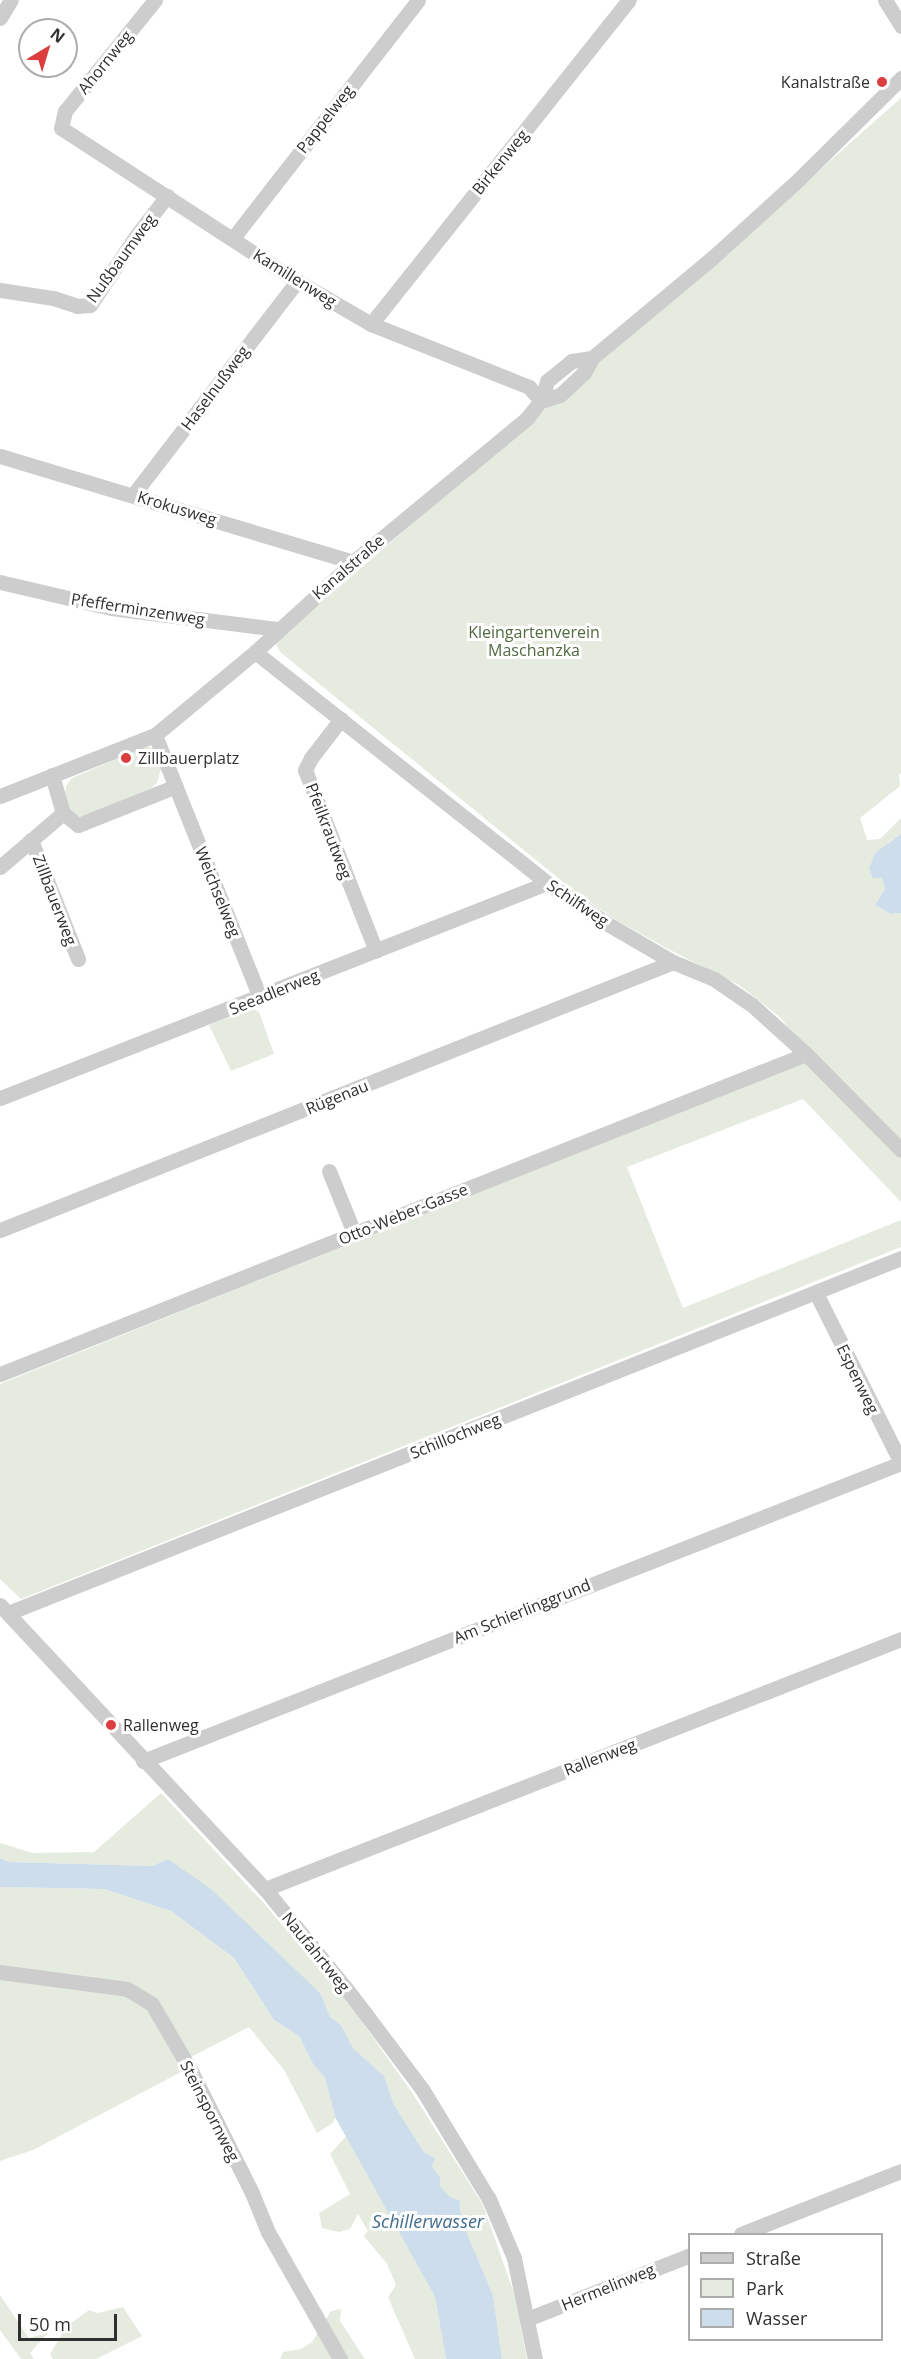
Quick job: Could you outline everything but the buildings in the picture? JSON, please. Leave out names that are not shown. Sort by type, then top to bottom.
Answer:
[{"type":"street","points":[[0,18],[11,0]]},
{"type":"street","name":"Pappelweg","points":[[233,238],[418,0]]},
{"type":"street","name":"Birkenweg","points":[[371,324],[629,0]]},
{"type":"street","points":[[885,0],[901,26]]},
{"type":"street","name":"Ahornweg","points":[[61,128],[65,111],[148,2]]},
{"type":"street","name":"Kanalstraße","points":[[155,735],[255,652],[277,629],[353,562],[527,418],[541,401],[560,395],[584,373],[592,358],[764,211],[901,78]]},
{"type":"street","name":"Kamillenweg","points":[[61,128],[297,281],[371,324],[529,387],[541,401]]},
{"type":"street","name":"Nußbaumweg","points":[[0,291],[53,298],[77,306],[90,305],[136,236],[167,196]]},
{"type":"street","name":"Haselnußweg","points":[[133,495],[297,281]]},
{"type":"street","name":"Krokusweg","points":[[0,456],[353,562]]},
{"type":"street","name":"Pfefferminzenweg","points":[[0,582],[111,608],[277,629]]},
{"type":"street","name":"Schilfweg","points":[[255,652],[547,883],[606,923],[673,962],[714,979],[752,1005],[806,1054],[901,1150]]},
{"type":"street","name":"Pfeilkrautweg","points":[[341,719],[311,758],[305,770],[376,951]]},
{"type":"street","points":[[0,796],[52,775],[155,735],[176,786],[78,825],[63,813],[52,775]]},
{"type":"street","name":"Weichselweg","points":[[176,786],[260,998]]},
{"type":"street","points":[[0,867],[63,813]]},
{"type":"street","name":"Zillbauerweg","points":[[31,840],[78,960]]},
{"type":"street","name":"Seeadlerweg","points":[[0,1098],[260,998],[547,883]]},
{"type":"street","name":"Rügenau","points":[[0,1230],[673,962]]},
{"type":"street","name":"Otto-Weber-Gasse","points":[[0,1374],[806,1054]]},
{"type":"street","points":[[329,1170],[354,1233]]},
{"type":"street","name":"Schillochweg","points":[[4,1609],[901,1258]]},
{"type":"street","name":"Espenweg","points":[[816,1293],[901,1463]]},
{"type":"street","name":"Am Schierlinggrund","points":[[143,1761],[901,1463]]},
{"type":"street","name":"Naufahrtweg","points":[[4,1609],[143,1761],[265,1888],[352,1996],[422,2089],[489,2199],[514,2258],[535,2359]]},
{"type":"street","name":"Rallenweg","points":[[265,1888],[901,1639]]},
{"type":"street","name":"Steinspornweg","points":[[0,1972],[127,1989],[152,2004],[191,2071],[252,2193],[268,2232],[340,2359]]},
{"type":"street","points":[[746,2233],[901,2171]]},
{"type":"street","name":"Hermelinweg","points":[[528,2319],[688,2256]]},
{"type":"green space","name":"Kleingartenverein Maschanzka","points":[[901,98],[901,773],[899,775],[900,786],[860,818],[867,840],[880,839],[901,818],[901,834],[888,843],[882,878],[885,889],[875,905],[891,914],[901,913],[901,1202],[803,1099],[627,1167],[683,1308],[901,1220],[901,1247],[21,1599],[0,1579],[0,1384],[795,1066],[806,1054],[781,1018],[739,985],[616,920],[574,891],[280,652],[275,642],[691,284]]},
{"type":"green space","points":[[145,747],[150,747],[157,752],[162,765],[157,783],[150,789],[83,817],[74,815],[69,810],[65,797],[66,786],[72,778]]},
{"type":"green space","points":[[252,1008],[259,1012],[274,1054],[231,1071],[209,1025]]},
{"type":"green space","points":[[161,1793],[261,1900],[348,2002],[413,2094],[483,2205],[514,2293],[527,2359],[502,2359],[493,2295],[461,2219],[460,2201],[450,2198],[440,2186],[440,2177],[432,2166],[435,2158],[424,2152],[394,2105],[384,2076],[353,2048],[341,2025],[330,2017],[321,1994],[168,1859],[152,1866],[9,1862],[0,1858],[0,1843],[33,1853],[94,1852]]},
{"type":"green space","points":[[0,1887],[104,1889],[171,1911],[234,1958],[274,2020],[299,2036],[313,2064],[325,2078],[335,2117],[333,2123],[317,2133],[284,2070],[249,2027],[191,2057],[183,2071],[33,2150],[0,2161]]},
{"type":"green space","points":[[346,2136],[435,2297],[446,2359],[415,2359],[388,2297],[396,2285],[387,2264],[364,2236],[368,2231],[358,2214],[350,2229],[339,2232],[322,2228],[319,2213],[350,2194],[330,2154]]},
{"type":"green space","points":[[0,2295],[29,2338],[48,2333],[30,2353],[34,2359],[21,2359],[0,2330]]},
{"type":"green space","points":[[123,2307],[142,2336],[96,2359],[53,2359],[50,2354],[66,2327],[89,2310],[98,2313]]},
{"type":"green space","points":[[341,2309],[340,2321],[365,2359],[280,2359],[283,2352],[301,2349],[312,2342],[331,2311]]},
{"type":"water","points":[[901,834],[901,913],[891,914],[875,905],[885,889],[882,878],[873,878],[869,869],[875,853]]},
{"type":"water","name":"Schillerwasser","points":[[0,1858],[9,1862],[152,1866],[168,1859],[211,1889],[321,1994],[330,2017],[341,2025],[353,2048],[384,2076],[394,2105],[424,2152],[435,2158],[432,2166],[440,2177],[440,2186],[450,2197],[460,2201],[461,2219],[493,2295],[502,2359],[446,2359],[435,2297],[335,2117],[325,2078],[313,2064],[299,2036],[274,2020],[234,1958],[171,1911],[104,1889],[0,1887]]},
{"type":"place","name":"Kanalstraße","points":[[882,82]]},
{"type":"place","name":"Zillbauerplatz","points":[[126,758]]},
{"type":"place","name":"Rallenweg","points":[[111,1725]]}]
